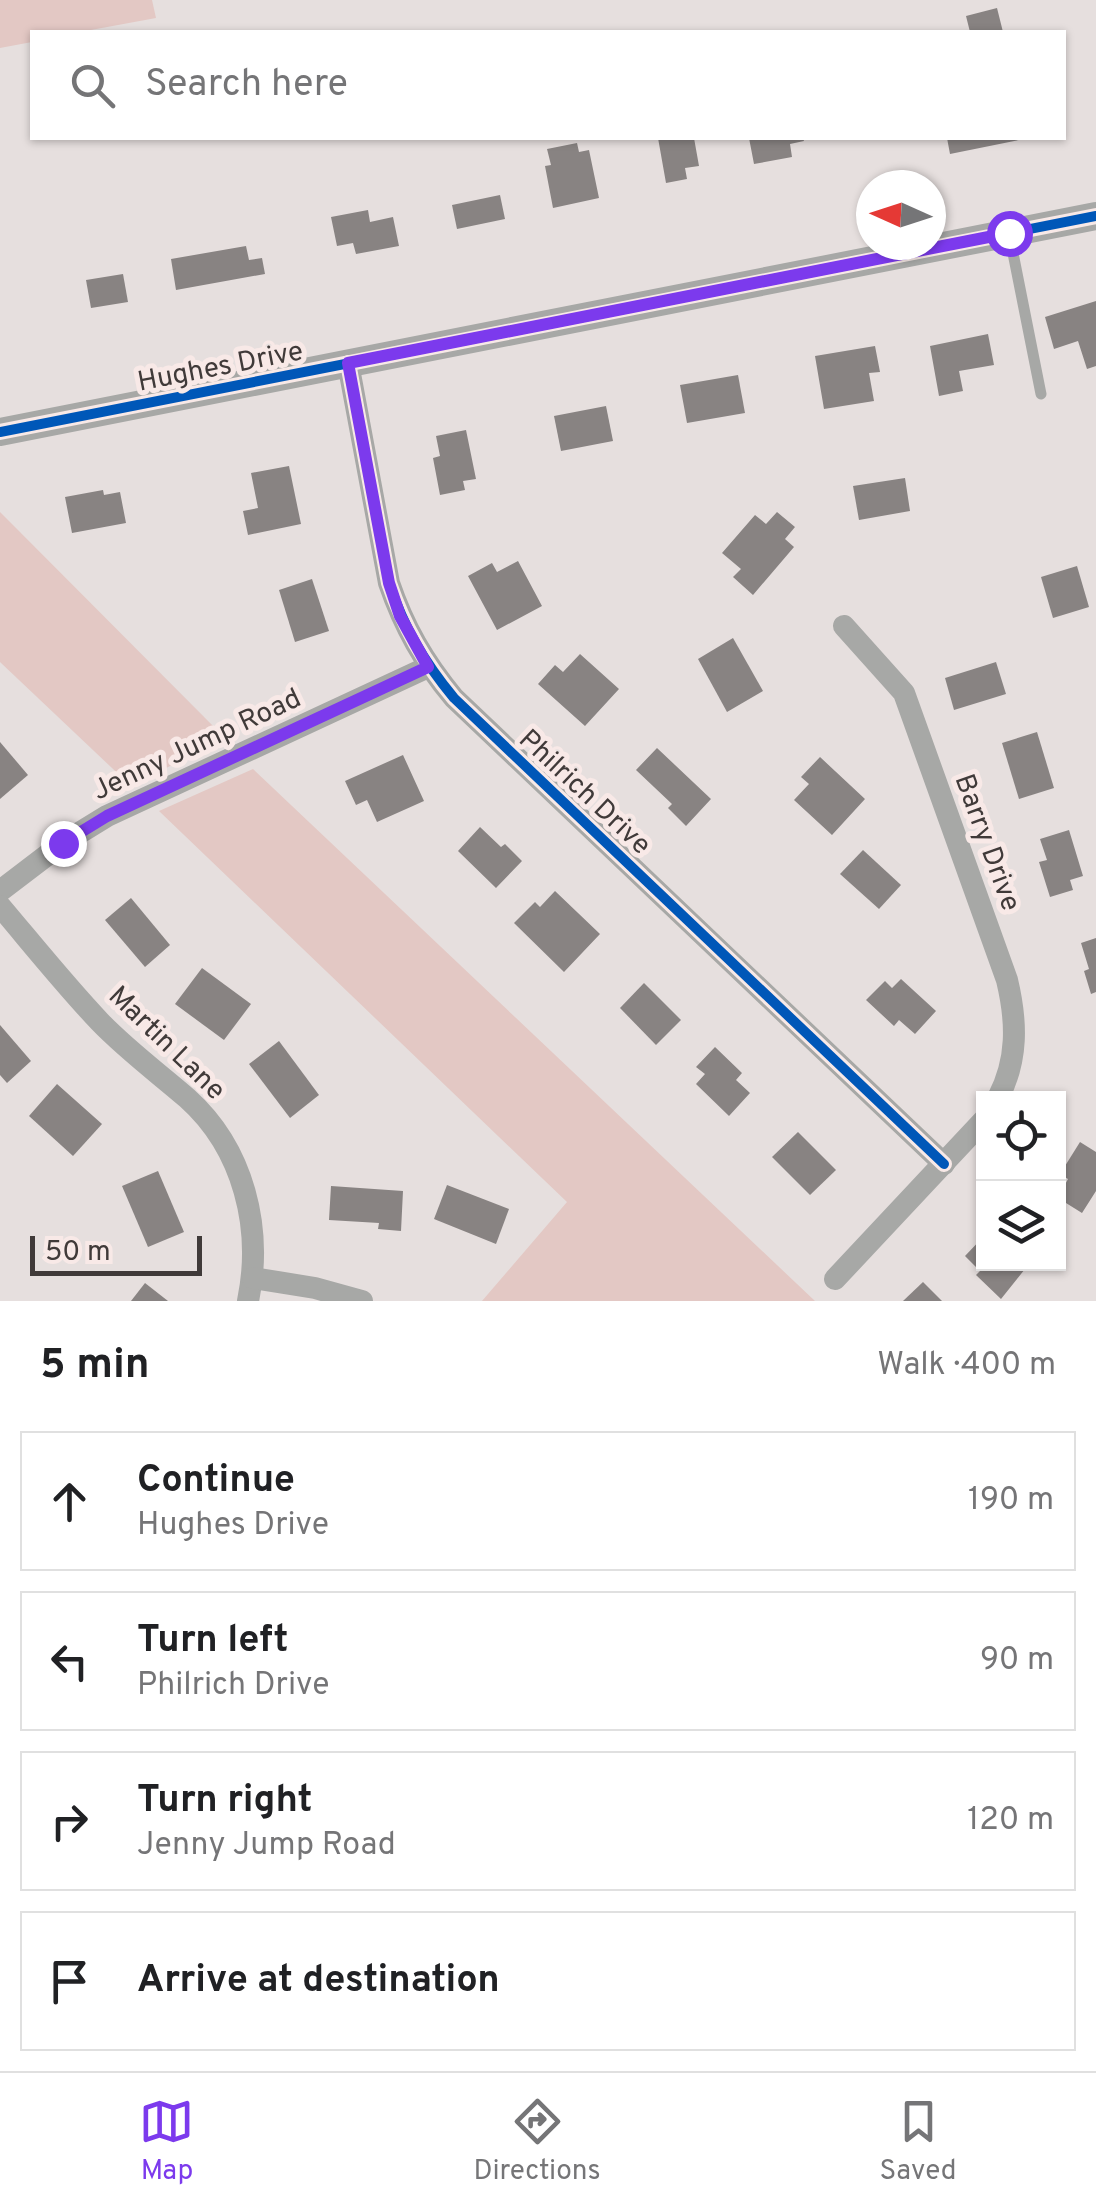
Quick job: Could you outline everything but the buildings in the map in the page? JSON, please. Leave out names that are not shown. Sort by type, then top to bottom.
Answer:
[{"type":"street","name":"Hughes Drive","points":[[0,432],[1096,216]]},
{"type":"street","name":"Philrich Drive","points":[[348,363],[389,583],[400,616],[428,667],[454,698],[944,1164]]},
{"type":"street","name":"Barry Drive","points":[[844,626],[904,693],[1007,980],[1014,1010],[1015,1041],[1001,1091]]},
{"type":"street","name":"Jenny Jump Road","points":[[0,892],[63,843],[107,816],[428,667]]},
{"type":"street","name":"Martin Lane","points":[[0,906],[101,1023],[211,1124],[244,1185],[252,1216],[250,1290]]},
{"type":"street","points":[[836,1279],[976,1129]]},
{"type":"street","points":[[250,1290],[316,1288],[362,1301]]},
{"type":"lane","points":[[1009,233],[1041,394]]},
{"type":"shaded area","points":[[0,0],[152,0],[156,18],[91,30],[30,30],[30,42],[0,48]]},
{"type":"shaded area","points":[[0,512],[225,738],[131,786],[0,662]]},
{"type":"shaded area","points":[[253,769],[815,1301],[482,1301],[567,1202],[159,811]]},
{"type":"cycle path","points":[[0,432],[1096,216]]},
{"type":"cycle path","points":[[348,363],[389,583],[408,629],[443,685],[944,1164]]},
{"type":"route","points":[[63,843],[107,816],[428,667],[400,616],[389,583],[348,363],[1009,233]]}]
